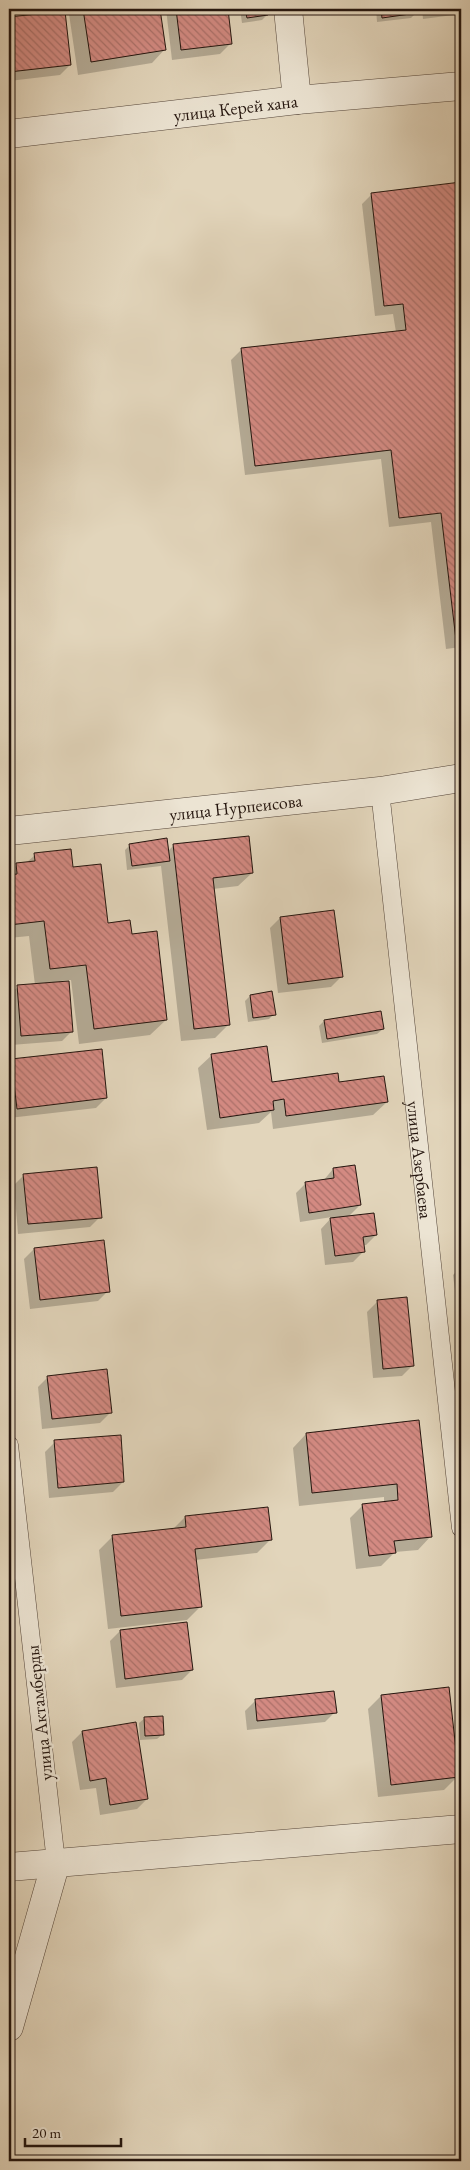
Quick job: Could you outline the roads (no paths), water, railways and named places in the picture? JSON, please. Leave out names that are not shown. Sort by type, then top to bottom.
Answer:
[{"type":"street","points":[[288,9],[297,100]]},
{"type":"street","name":"улица Керей хана","points":[[9,134],[297,100],[461,86]]},
{"type":"street","name":"улица Нурпеисова","points":[[9,831],[380,791],[461,778]]},
{"type":"street","points":[[9,1867],[461,1829]]},
{"type":"street","points":[[9,2027],[56,1862]]},
{"type":"lane","name":"улица Азербаева","points":[[380,791],[461,1528]]},
{"type":"lane","name":"улица Актамберды","points":[[9,1445],[56,1862]]}]
